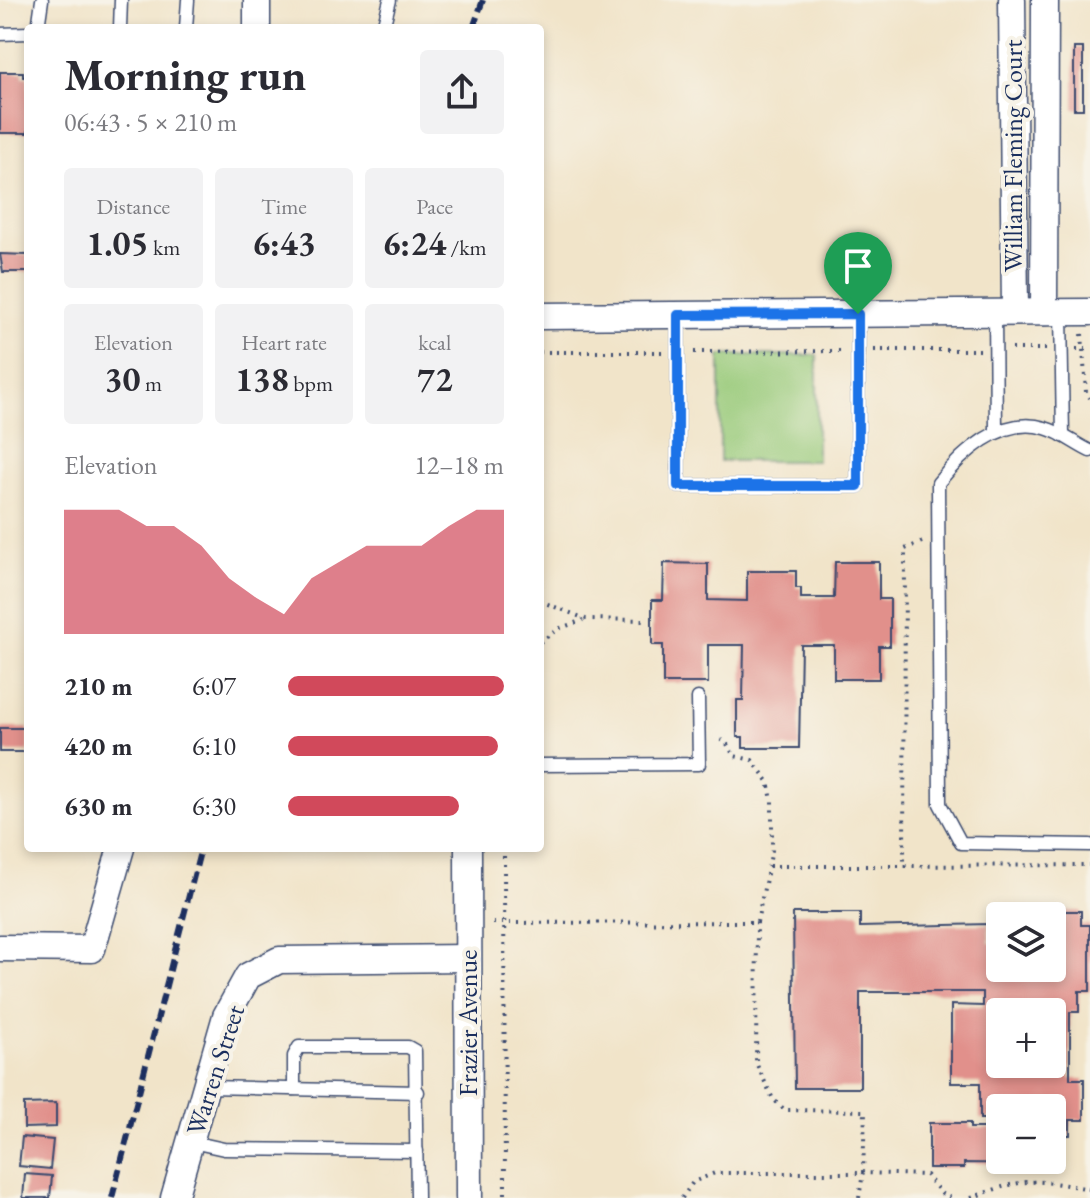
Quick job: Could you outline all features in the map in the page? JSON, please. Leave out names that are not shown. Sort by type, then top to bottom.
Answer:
[{"type":"street","points":[[257,0],[257,24]]},
{"type":"street","name":"William Fleming Court","points":[[1005,313],[1012,0]]},
{"type":"street","name":"William Fleming Court","points":[[1045,0],[1067,312]]},
{"type":"street","points":[[544,316],[1067,312]]},
{"type":"street","points":[[0,948],[92,949],[120,852]]},
{"type":"street","name":"Frazier Avenue","points":[[468,852],[469,1198]]},
{"type":"street","name":"Warren Street","points":[[174,1198],[226,1016],[248,976],[279,960],[467,958]]},
{"type":"lane","points":[[39,24],[42,0]]},
{"type":"lane","points":[[120,24],[121,0]]},
{"type":"lane","points":[[186,24],[188,0]]},
{"type":"lane","points":[[384,24],[390,0]]},
{"type":"lane","points":[[0,34],[24,33]]},
{"type":"lane","points":[[1063,436],[1067,312]]},
{"type":"lane","points":[[996,432],[1005,313]]},
{"type":"lane","points":[[678,315],[678,486],[858,486],[858,314]]},
{"type":"lane","points":[[1090,451],[1063,436],[1029,424],[996,432],[960,455],[938,483],[940,804],[961,843],[1090,845]]},
{"type":"lane","points":[[544,765],[699,764],[698,698]]},
{"type":"lane","points":[[294,1089],[294,1056],[299,1047],[408,1047],[418,1058],[417,1198]]},
{"type":"lane","points":[[208,1087],[418,1092]]},
{"type":"lane","points":[[192,1142],[224,1149],[417,1151]]},
{"type":"path","points":[[1067,312],[1084,337],[1087,349],[1086,392],[1090,398]]},
{"type":"path","points":[[544,352],[980,350]]},
{"type":"path","points":[[544,603],[586,619],[644,620]]},
{"type":"path","points":[[544,639],[558,629],[586,619]]},
{"type":"path","points":[[698,732],[726,742],[734,756],[752,760],[768,781],[772,813],[769,866],[757,922],[756,1063],[773,1099],[785,1110],[865,1111],[859,1198]]},
{"type":"path","points":[[504,852],[505,1198]]},
{"type":"path","points":[[769,866],[904,866]]},
{"type":"path","points":[[468,923],[757,922]]},
{"type":"path","points":[[682,1198],[693,1182],[715,1173],[926,1175],[942,1194],[951,1198]]},
{"type":"path","points":[[971,1198],[1015,1181],[1039,1180],[1090,1189]]},
{"type":"green space","points":[[720,355],[817,355],[817,461],[720,461]]},
{"type":"building","points":[[1074,48],[1083,48],[1083,109],[1074,109]]},
{"type":"building","points":[[0,72],[23,72],[24,133],[0,133]]},
{"type":"building","points":[[0,254],[24,255],[24,272],[3,272]]},
{"type":"building","points":[[835,562],[879,562],[879,599],[890,599],[890,646],[879,646],[879,679],[834,679],[834,645],[801,645],[799,748],[743,748],[743,737],[737,737],[737,700],[743,700],[744,645],[708,645],[708,683],[663,683],[663,645],[652,645],[652,600],[663,600],[664,563],[708,564],[708,600],[747,601],[747,571],[796,571],[796,588],[801,588],[801,598],[834,598]]},
{"type":"building","points":[[0,728],[24,728],[24,752],[0,752]]},
{"type":"building","points":[[1066,911],[1081,911],[1081,925],[1090,925],[1090,991],[1079,991],[1079,1012],[1070,1012],[1070,1079],[1084,1079],[1084,1120],[1070,1120],[1070,1135],[1066,1135],[1066,1094],[986,1094],[986,1119],[980,1119],[980,1083],[951,1083],[951,1005],[983,1006],[983,992],[860,992],[860,1088],[795,1088],[793,913],[860,913],[860,927],[986,924],[986,982],[1066,982]]},
{"type":"building","points":[[56,1103],[56,1127],[24,1128],[24,1104]]},
{"type":"building","points":[[929,1123],[970,1123],[970,1128],[986,1128],[986,1163],[964,1163],[964,1168],[929,1168]]},
{"type":"building","points":[[22,1137],[53,1140],[50,1169],[19,1166]]},
{"type":"building","points":[[25,1174],[52,1176],[50,1198],[23,1198]]},
{"type":"railway","points":[[474,24],[483,0]]},
{"type":"railway","points":[[112,1198],[200,852]]},
{"type":"route","points":[[858,314],[858,486],[678,486],[678,315],[858,314]]}]
